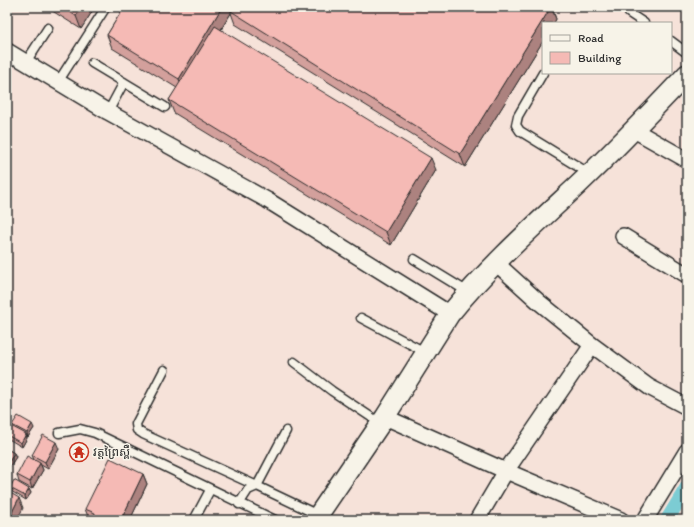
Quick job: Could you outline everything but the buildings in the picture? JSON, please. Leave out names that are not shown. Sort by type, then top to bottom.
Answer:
[{"type":"street","points":[[14,59],[58,82],[108,112],[267,200],[450,314]]},
{"type":"street","points":[[316,518],[383,420],[450,314],[468,292],[496,263],[590,174],[687,74]]},
{"type":"street","points":[[634,130],[687,160]]},
{"type":"street","points":[[623,236],[687,275]]},
{"type":"street","points":[[496,263],[592,345],[649,387],[687,407]]},
{"type":"street","points":[[477,520],[506,471],[592,345]]},
{"type":"street","points":[[383,420],[622,520]]},
{"type":"street","points":[[645,520],[687,451]]},
{"type":"lane","points":[[58,82],[106,7]]},
{"type":"lane","points":[[629,13],[642,22]]},
{"type":"lane","points":[[14,59],[48,28]]},
{"type":"lane","points":[[672,42],[687,52]]},
{"type":"lane","points":[[92,63],[166,108]]},
{"type":"lane","points":[[542,74],[518,116],[516,125],[520,131],[590,174]]},
{"type":"lane","points":[[108,112],[124,82]]},
{"type":"lane","points":[[414,258],[468,292]]},
{"type":"lane","points":[[361,318],[425,352]]},
{"type":"lane","points":[[294,362],[332,391],[383,420]]},
{"type":"lane","points":[[164,370],[136,424],[137,430],[257,486],[316,518]]},
{"type":"lane","points":[[59,434],[80,429],[95,433],[210,490],[275,520]]},
{"type":"lane","points":[[239,504],[248,490],[257,486],[286,432]]},
{"type":"lane","points":[[194,520],[210,490]]},
{"type":"waterway","points":[[667,520],[687,487]]},
{"type":"place","name":"វត្តព្រៃស្ពឺ","points":[[79,452]]}]
